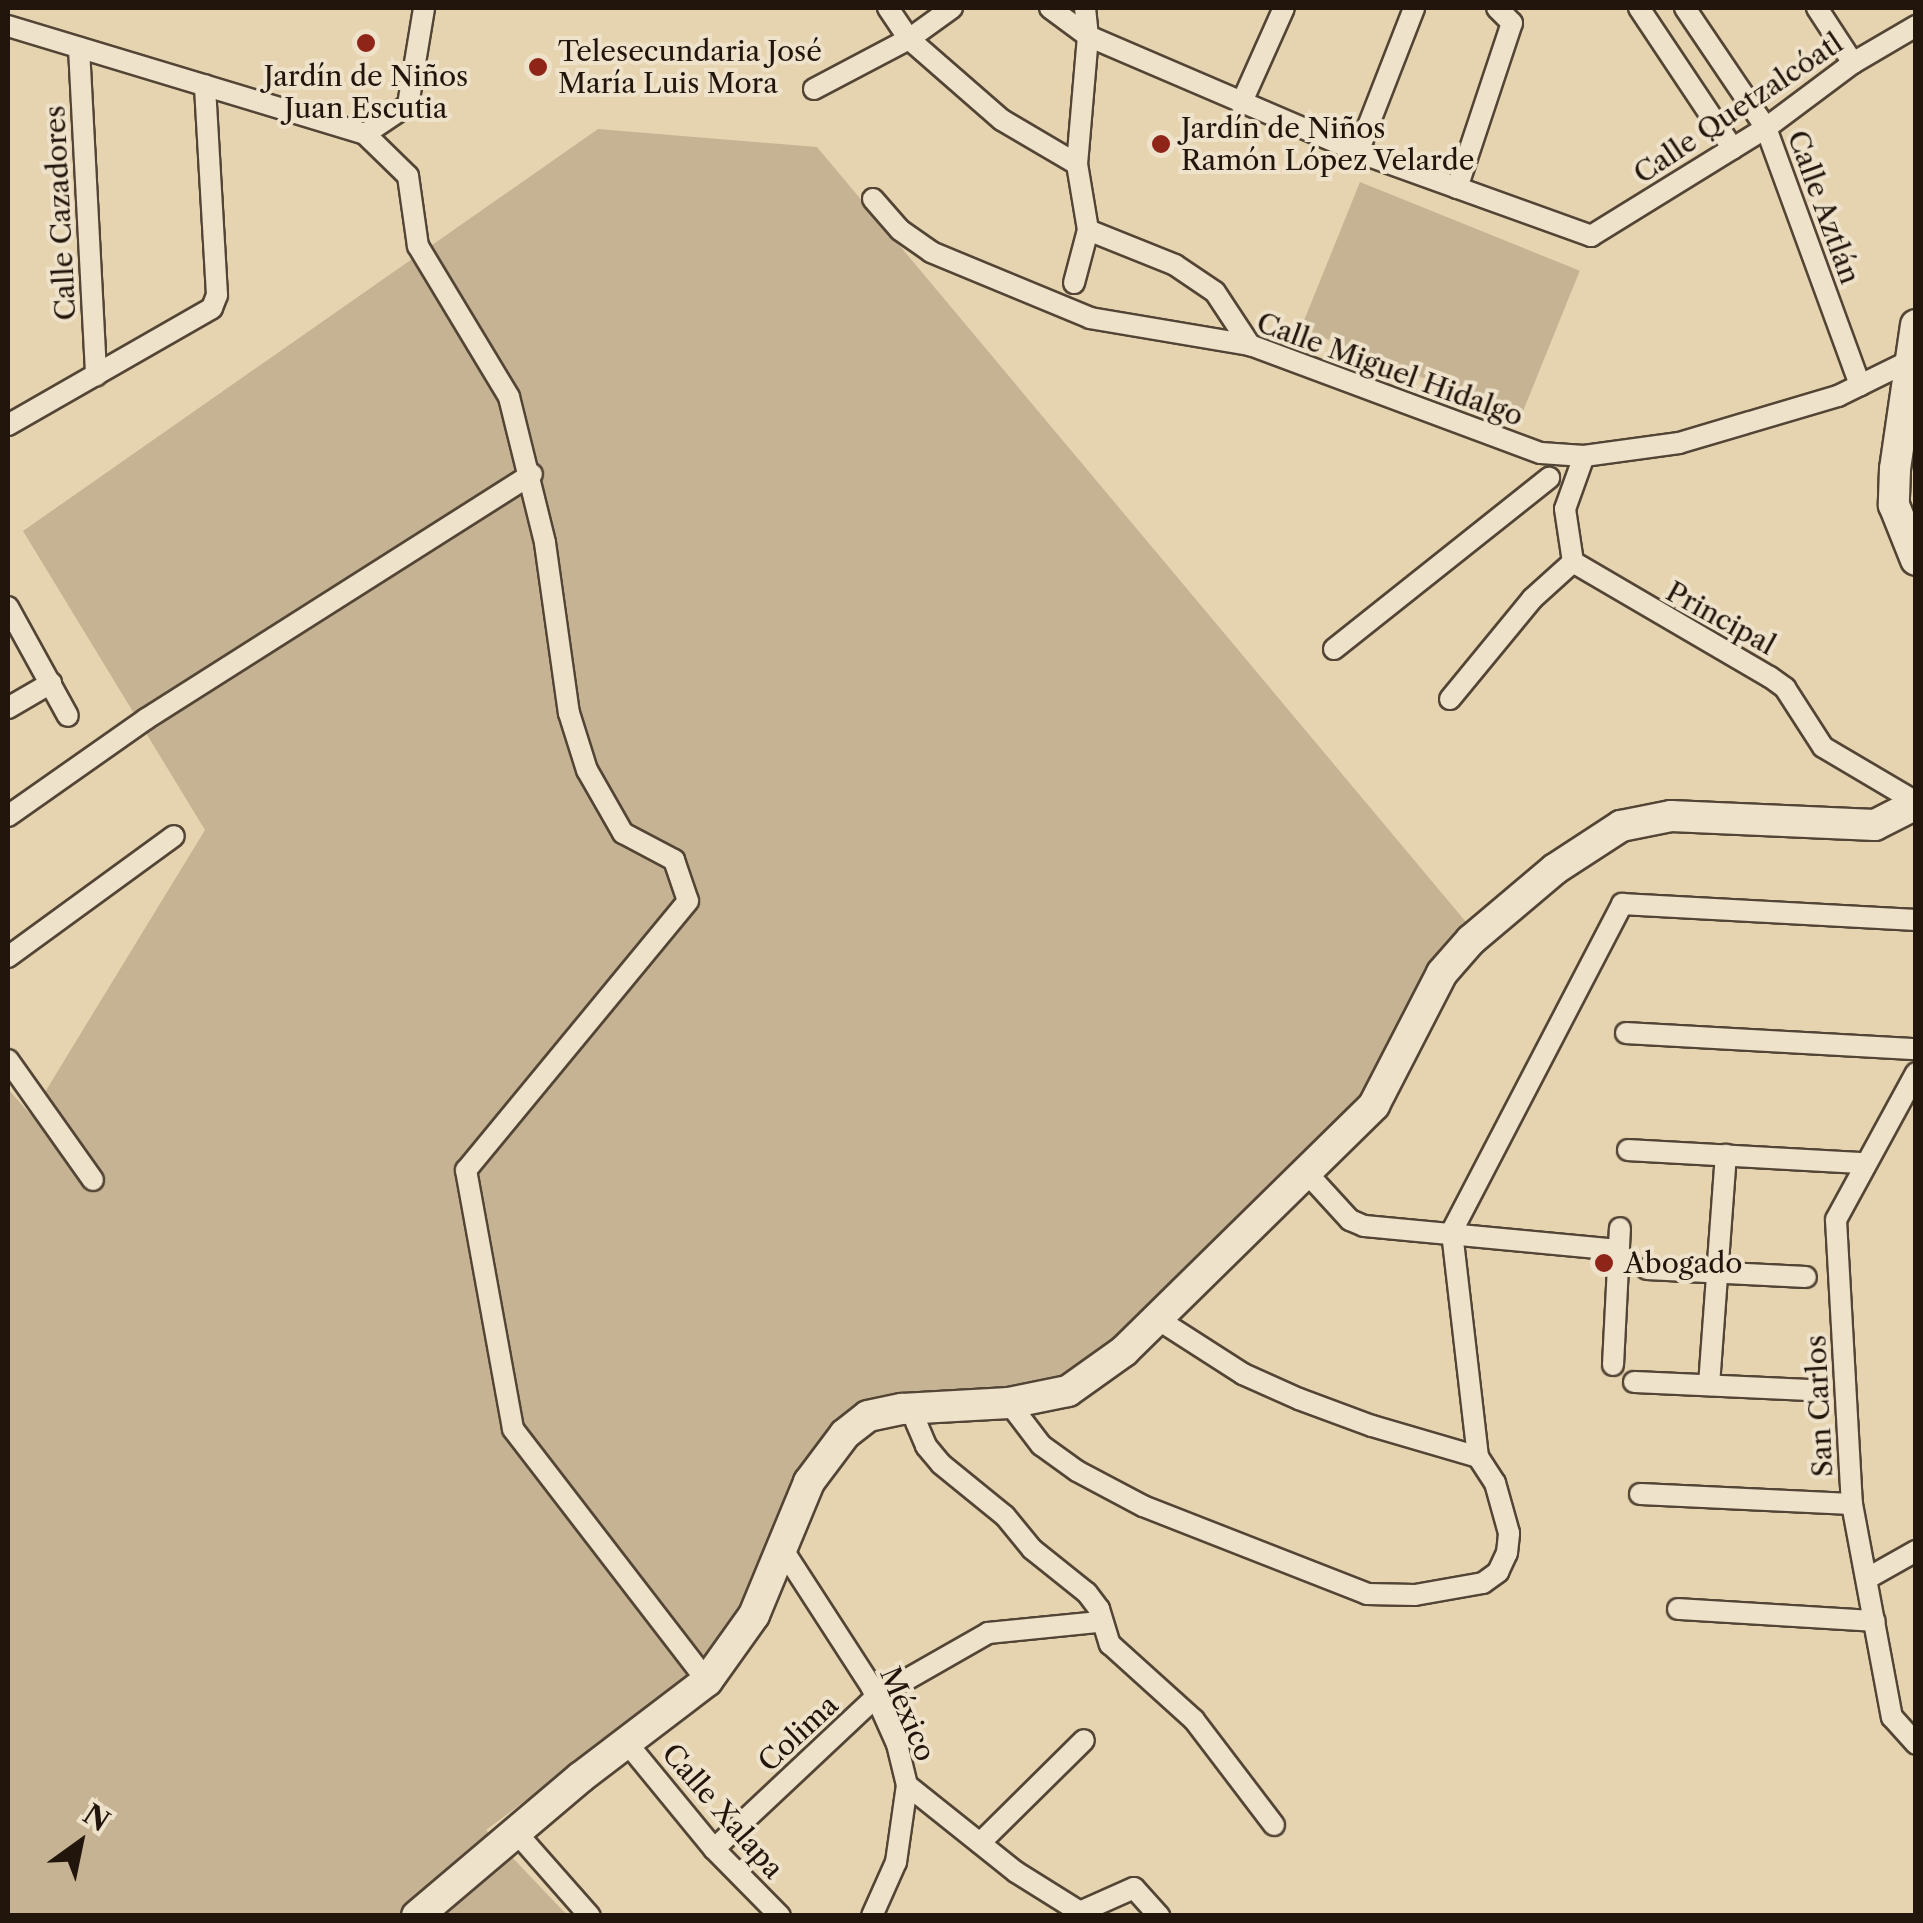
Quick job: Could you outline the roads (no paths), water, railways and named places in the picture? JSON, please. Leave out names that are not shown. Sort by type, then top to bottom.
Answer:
[{"type":"street","points":[[366,134],[408,106],[424,8]]},
{"type":"street","points":[[888,8],[909,38],[1002,120],[1078,164]]},
{"type":"street","points":[[814,90],[909,38],[952,8]]},
{"type":"street","points":[[1050,8],[1088,36],[1241,104],[1457,188],[1512,24],[1497,8]]},
{"type":"street","points":[[1074,283],[1088,230],[1078,164],[1088,36],[1084,8]]},
{"type":"street","points":[[1241,104],[1284,8]]},
{"type":"street","points":[[1358,152],[1414,8]]},
{"type":"street","points":[[1639,8],[1733,149]]},
{"type":"street","name":"Calle Aztlán","points":[[1685,8],[1766,128],[1860,385]]},
{"type":"street","points":[[1817,8],[1853,64]]},
{"type":"street","points":[[8,26],[366,134],[408,176],[418,246],[509,397],[532,474],[569,713],[587,770],[623,833],[674,860],[688,902],[466,1170],[514,1429],[707,1681]]},
{"type":"street","name":"Calle Quetzalcóatl","points":[[1457,188],[1591,236],[1766,128],[1853,64],[1916,26]]},
{"type":"street","name":"Calle Cazadores","points":[[79,48],[96,376]]},
{"type":"street","points":[[8,425],[212,308],[217,296],[205,85]]},
{"type":"street","name":"Calle Miguel Hidalgo","points":[[873,199],[900,230],[931,252],[1090,318],[1250,345],[1541,453],[1584,456],[1679,444],[1838,396],[1908,361]]},
{"type":"street","points":[[1088,230],[1175,265],[1216,292],[1250,345]]},
{"type":"street","points":[[1916,325],[1908,361],[1910,422],[1894,469],[1894,505],[1916,560]]},
{"type":"street","points":[[1450,699],[1532,599],[1573,562],[1565,509],[1541,453]]},
{"type":"street","points":[[1565,509],[1584,456]]},
{"type":"street","points":[[8,816],[146,719],[532,474]]},
{"type":"street","points":[[1334,650],[1549,478]]},
{"type":"street","name":"Principal","points":[[1573,562],[1770,677],[1785,688],[1823,747],[1916,803]]},
{"type":"street","points":[[8,608],[68,716]]},
{"type":"street","points":[[8,708],[51,682]]},
{"type":"street","points":[[417,1916],[514,1831],[707,1681],[754,1615],[810,1482],[845,1434],[868,1416],[918,1408],[1010,1403],[1068,1391],[1159,1320],[1374,1105],[1442,973],[1471,940],[1556,869],[1620,826],[1671,816],[1875,825],[1916,803]]},
{"type":"street","points":[[8,956],[174,836]]},
{"type":"street","points":[[1010,1403],[1041,1444],[1077,1471],[1143,1506],[1368,1594],[1415,1595],[1484,1584],[1498,1572],[1507,1553],[1509,1533],[1495,1483],[1478,1457],[1452,1232],[1622,904],[1916,920]]},
{"type":"street","points":[[1626,1032],[1916,1049]]},
{"type":"street","points":[[8,1060],[93,1180]]},
{"type":"street","name":"San Carlos","points":[[1916,1073],[1836,1220],[1852,1504],[1892,1717],[1916,1744]]},
{"type":"street","points":[[1628,1150],[1864,1163]]},
{"type":"street","points":[[1709,1385],[1726,1156]]},
{"type":"street","points":[[1306,1172],[1350,1220],[1364,1226],[1620,1250]]},
{"type":"street","points":[[1613,1366],[1620,1228]]},
{"type":"street","points":[[1647,1270],[1806,1277]]},
{"type":"street","points":[[1159,1320],[1244,1374],[1300,1399],[1372,1426],[1478,1457]]},
{"type":"street","points":[[1634,1382],[1810,1390]]},
{"type":"street","points":[[918,1408],[916,1422],[926,1446],[941,1464],[1005,1516],[1032,1548],[1087,1593],[1099,1609],[1110,1644],[1194,1720],[1274,1826]]},
{"type":"street","points":[[1640,1494],[1852,1504]]},
{"type":"street","name":"México","points":[[783,1550],[876,1697],[897,1744],[907,1784],[896,1862],[872,1916]]},
{"type":"street","points":[[1868,1578],[1916,1551]]},
{"type":"street","points":[[1678,1608],[1875,1621]]},
{"type":"street","name":"Colima","points":[[714,1849],[876,1697],[988,1633],[1100,1622]]},
{"type":"street","points":[[980,1843],[1084,1740]]},
{"type":"street","name":"Calle Xalapa","points":[[627,1743],[714,1849],[780,1916]]},
{"type":"street","points":[[907,1784],[980,1843],[1080,1912],[1134,1888],[1159,1916]]},
{"type":"street","points":[[514,1831],[590,1916]]},
{"type":"place","name":"Jardín de Niños Juan Escutia","points":[[366,43]]},
{"type":"place","name":"Telesecundaria José María Luis Mora","points":[[538,67]]},
{"type":"place","name":"Jardín de Niños Ramón López Velarde","points":[[1161,144]]},
{"type":"place","name":"Abogado","points":[[1604,1263]]}]
